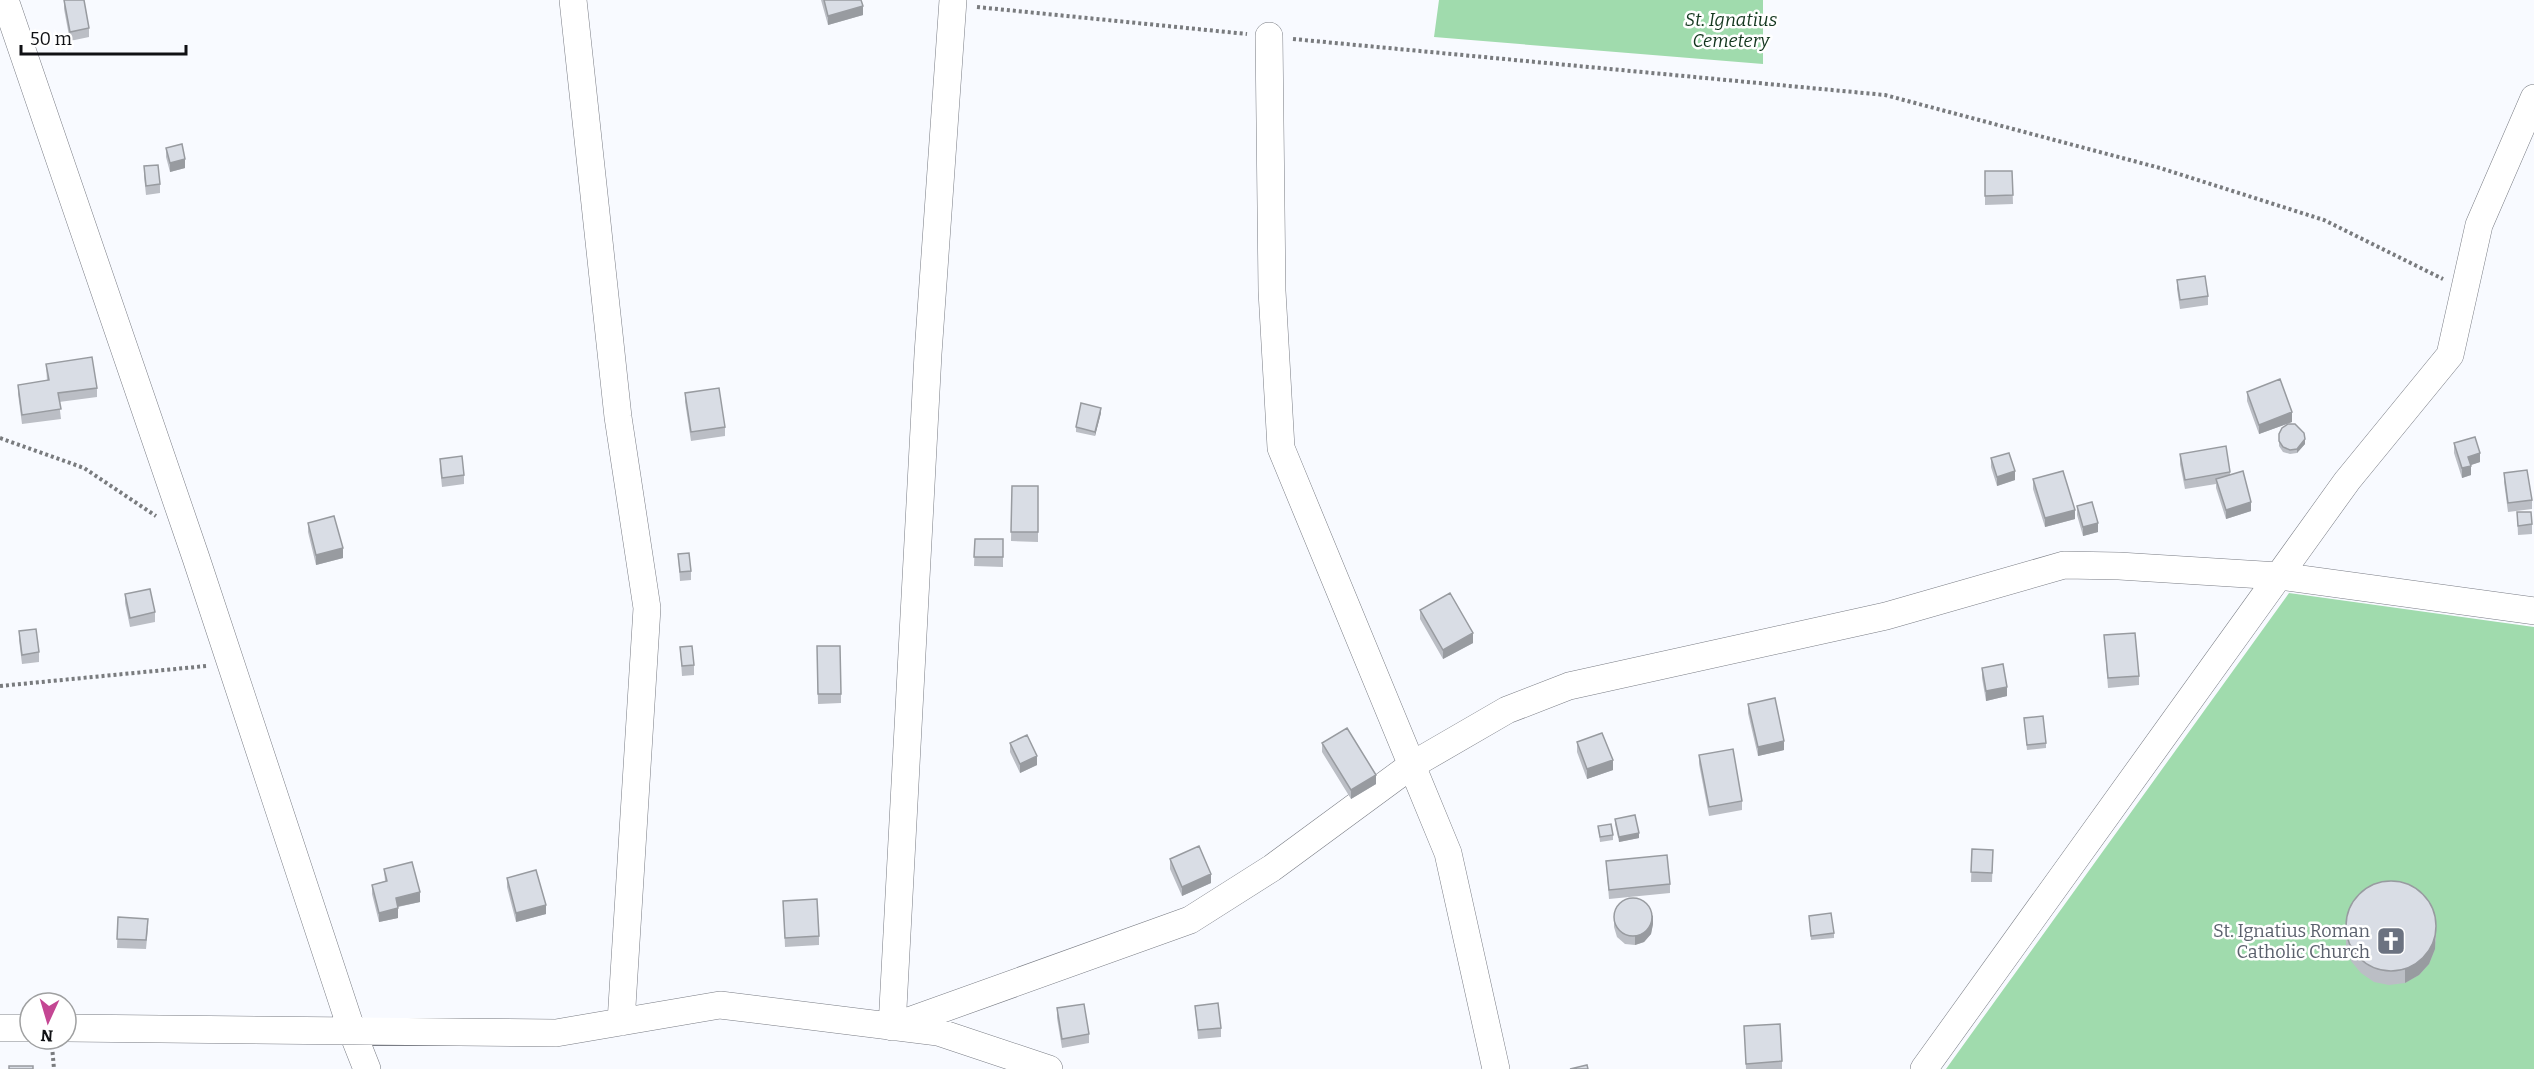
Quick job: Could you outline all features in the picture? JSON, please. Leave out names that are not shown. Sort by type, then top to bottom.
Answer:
[{"type":"street","points":[[6,0],[367,1069]]},
{"type":"street","points":[[573,0],[618,417],[647,608],[621,1022]]},
{"type":"street","points":[[892,1027],[928,354],[952,2]]},
{"type":"street","points":[[1269,36],[1272,291],[1281,448],[1448,853],[1496,1069]]},
{"type":"street","points":[[1924,1069],[2347,481],[2450,355],[2480,225],[2534,98]]},
{"type":"street","points":[[892,1027],[1190,920],[1272,868],[1412,765],[1508,710],[1569,686],[1886,616],[2064,565],[2120,566],[2279,576],[2534,611]]},
{"type":"street","points":[[78,1028],[556,1033],[720,1005],[939,1032],[1049,1069]]},
{"type":"street","points":[[0,1028],[18,1028]]},
{"type":"path","points":[[952,2],[1269,36],[1885,95],[2160,168],[2324,220],[2465,290]]},
{"type":"path","points":[[0,438],[84,468],[161,521]]},
{"type":"path","points":[[0,686],[231,664]]},
{"type":"path","points":[[52,1051],[54,1069]]},
{"type":"green space","name":"St. Ignatius Cemetery","points":[[1439,0],[1763,0],[1763,64],[1434,37]]},
{"type":"green space","points":[[2289,593],[2534,627],[2534,1069],[1946,1069]],"holes":[[[2436,934],[2432,954],[2423,969],[2411,979],[2397,983],[2382,983],[2368,977],[2355,965],[2346,948]]]},
{"type":"building","points":[[64,0],[84,0],[89,28],[70,32]]},
{"type":"building","points":[[824,0],[861,0],[863,6],[828,16]]},
{"type":"building","points":[[182,144],[185,159],[170,163],[166,148]]},
{"type":"building","points":[[158,165],[160,184],[146,186],[144,166]]},
{"type":"building","points":[[1985,171],[2012,171],[2013,195],[1985,196]]},
{"type":"building","points":[[2205,276],[2208,296],[2180,300],[2177,280]]},
{"type":"building","points":[[92,357],[97,388],[58,393],[61,409],[22,415],[18,385],[49,380],[46,364]]},
{"type":"building","points":[[2280,379],[2292,412],[2259,425],[2247,392]]},
{"type":"building","points":[[719,388],[725,427],[691,432],[685,393]]},
{"type":"building","points":[[1081,403],[1101,408],[1095,432],[1076,427]]},
{"type":"building","points":[[2288,424],[2295,424],[2304,433],[2305,439],[2297,449],[2290,450],[2283,447],[2279,441],[2282,428]]},
{"type":"building","points":[[2475,437],[2480,453],[2468,457],[2471,466],[2462,468],[2454,443]]},
{"type":"building","points":[[2226,446],[2230,472],[2185,480],[2180,454]]},
{"type":"building","points":[[2009,453],[2015,471],[1997,477],[1991,458]]},
{"type":"building","points":[[462,456],[464,475],[442,478],[440,459]]},
{"type":"building","points":[[2527,470],[2532,500],[2508,503],[2504,473]]},
{"type":"building","points":[[2063,471],[2075,510],[2045,518],[2033,479]]},
{"type":"building","points":[[2243,471],[2251,502],[2226,510],[2216,479]]},
{"type":"building","points":[[1012,486],[1038,486],[1038,532],[1011,532]]},
{"type":"building","points":[[2092,502],[2098,523],[2083,527],[2077,506]]},
{"type":"building","points":[[2517,512],[2531,512],[2532,524],[2518,526]]},
{"type":"building","points":[[334,516],[343,548],[316,555],[308,523]]},
{"type":"building","points":[[975,539],[1003,539],[1003,557],[974,557]]},
{"type":"building","points":[[689,553],[691,571],[680,572],[678,554]]},
{"type":"building","points":[[150,589],[155,612],[130,618],[125,594]]},
{"type":"building","points":[[1450,593],[1473,633],[1443,650],[1420,610]]},
{"type":"building","points":[[36,629],[39,652],[22,655],[19,631]]},
{"type":"building","points":[[2135,633],[2139,676],[2108,678],[2104,635]]},
{"type":"building","points":[[692,646],[694,665],[682,666],[680,647]]},
{"type":"building","points":[[817,646],[840,646],[841,694],[818,694]]},
{"type":"building","points":[[2003,664],[2007,687],[1986,691],[1982,668]]},
{"type":"building","points":[[1775,698],[1784,741],[1758,747],[1748,704]]},
{"type":"building","points":[[2043,716],[2046,743],[2027,745],[2024,718]]},
{"type":"building","points":[[1347,728],[1376,775],[1351,790],[1322,743]]},
{"type":"building","points":[[1602,733],[1613,760],[1587,769],[1577,742]]},
{"type":"building","points":[[1027,735],[1037,756],[1020,764],[1010,743]]},
{"type":"building","points":[[1733,749],[1742,801],[1709,807],[1699,755]]},
{"type":"building","points":[[1635,815],[1639,833],[1619,837],[1615,819]]},
{"type":"building","points":[[1611,824],[1613,835],[1600,837],[1598,826]]},
{"type":"building","points":[[1199,846],[1211,874],[1182,887],[1170,859]]},
{"type":"building","points":[[1972,849],[1993,850],[1992,873],[1971,872]]},
{"type":"building","points":[[1667,855],[1670,884],[1609,890],[1606,861]]},
{"type":"building","points":[[412,862],[420,892],[396,898],[398,908],[379,913],[372,885],[387,881],[384,869]]},
{"type":"building","points":[[536,870],[546,905],[516,913],[507,878]]},
{"type":"building","name":"St. Ignatius Roman Catholic Church","points":[[2391,881],[2408,884],[2423,894],[2433,909],[2436,926],[2433,943],[2423,958],[2408,968],[2391,971],[2374,968],[2359,958],[2349,943],[2346,926],[2349,909],[2359,894],[2374,884]]},
{"type":"building","points":[[1633,898],[1646,904],[1652,917],[1646,930],[1633,936],[1620,930],[1614,917],[1620,904]]},
{"type":"building","points":[[817,899],[819,936],[785,938],[783,901]]},
{"type":"building","points":[[1831,913],[1834,933],[1811,936],[1809,916]]},
{"type":"building","points":[[118,917],[148,919],[146,940],[117,939]]},
{"type":"building","points":[[1218,1003],[1221,1028],[1198,1030],[1195,1006]]},
{"type":"building","points":[[1084,1004],[1089,1034],[1062,1039],[1057,1008]]},
{"type":"building","points":[[1780,1024],[1782,1061],[1746,1064],[1744,1026]]},
{"type":"building","points":[[1587,1065],[1588,1069],[1570,1069]]},
{"type":"building","points":[[9,1066],[33,1066],[33,1069],[9,1069]]},
{"type":"place","name":"St. Ignatius Roman Catholic Church","points":[[2391,941]]}]
